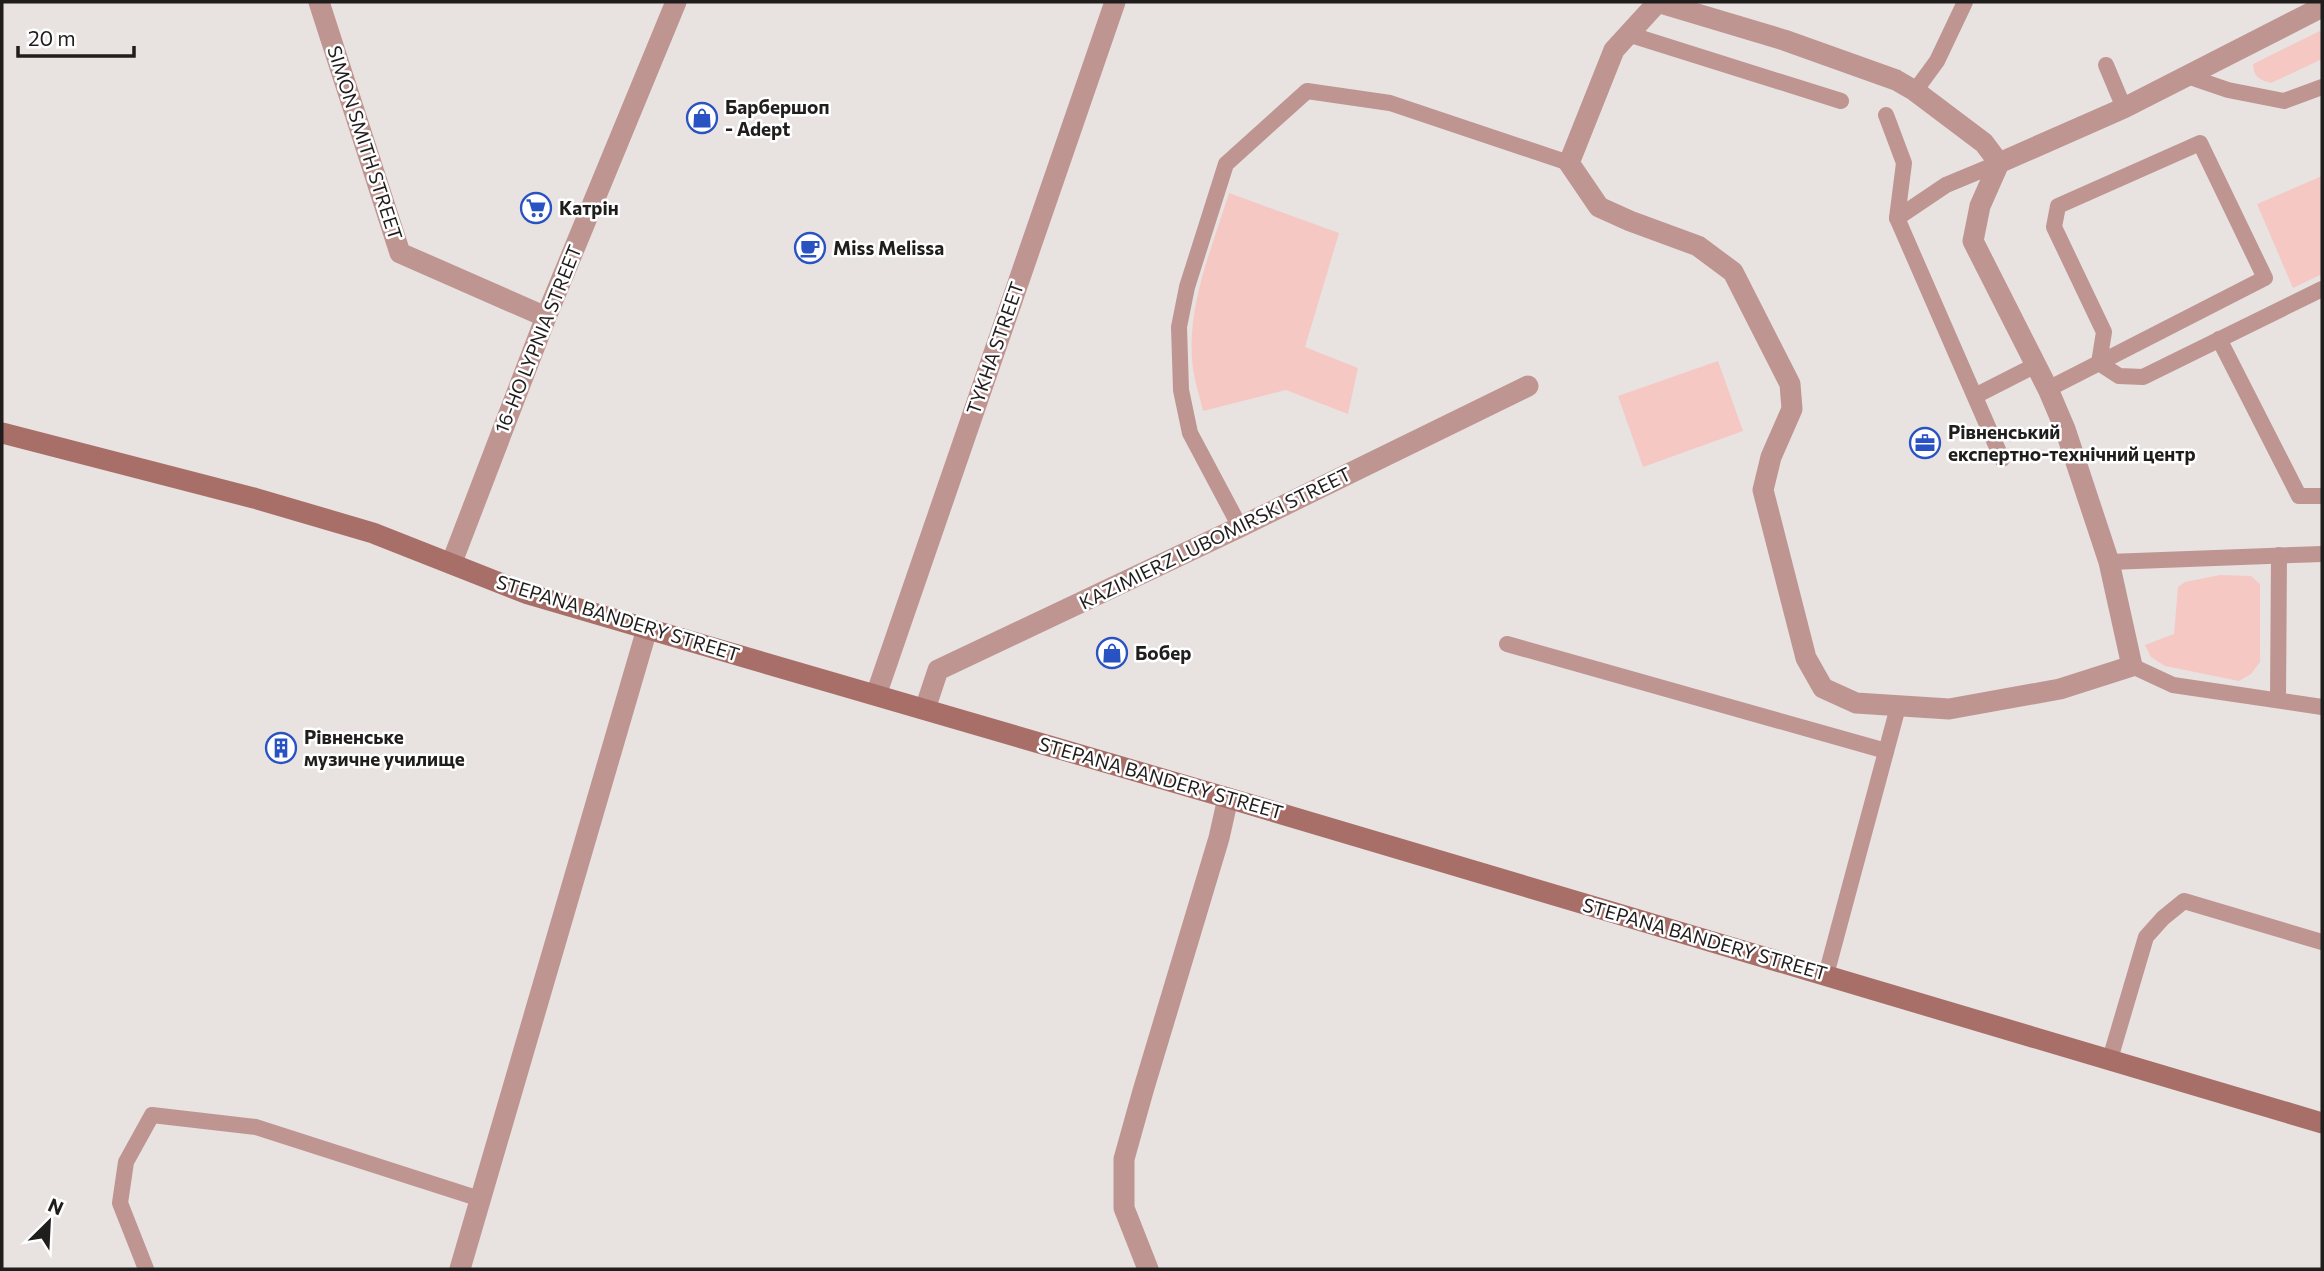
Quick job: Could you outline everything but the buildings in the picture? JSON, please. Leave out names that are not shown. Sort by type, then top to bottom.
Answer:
[{"type":"main road","name":"STEPANA BANDERY STREET","points":[[2,433],[254,498],[373,533],[528,594],[1228,797],[2322,1123]]},
{"type":"street","name":"SIMON SMITH STREET","points":[[319,2],[400,253],[546,317]]},
{"type":"street","name":"16-HO LYPNIA STREET","points":[[452,562],[546,317],[676,2]]},
{"type":"street","name":"TYKHA STREET","points":[[876,695],[1115,2]]},
{"type":"street","points":[[1999,163],[1984,142],[1896,80],[1784,40],[1657,2],[1614,50],[1569,163],[1599,207],[1630,222],[1698,246],[1734,272],[1790,384],[1792,409],[1770,457],[1763,490],[1806,658],[1823,688],[1856,703],[1949,709],[2060,689],[2132,666],[2109,562],[2065,429],[2048,389],[1973,241],[1980,206],[1999,163],[2124,108],[2322,7]]},
{"type":"street","name":"KAZIMIERZ LUBOMIRSKI STREET","points":[[925,709],[938,670],[1240,527],[1528,386]]},
{"type":"street","points":[[460,1269],[648,629]]},
{"type":"street","points":[[1148,1269],[1124,1208],[1124,1159],[1219,838],[1228,797]]},
{"type":"lane","points":[[1915,91],[1937,61],[1965,2]]},
{"type":"lane","points":[[1628,34],[1841,101]]},
{"type":"lane","points":[[2106,65],[2124,108]]},
{"type":"lane","points":[[2187,76],[2228,90],[2284,101],[2322,87]]},
{"type":"lane","points":[[1240,527],[1190,433],[1181,390],[1179,327],[1187,287],[1226,164],[1307,91],[1390,103],[1569,163]]},
{"type":"lane","points":[[1886,115],[1904,163],[1897,218],[2002,459]]},
{"type":"lane","points":[[2048,389],[2099,363],[2264,278],[2200,143],[2058,206],[2054,227],[2104,332],[2099,363]]},
{"type":"lane","points":[[1897,218],[1946,185],[1999,163]]},
{"type":"lane","points":[[2099,363],[2119,376],[2143,377],[2322,289]]},
{"type":"lane","points":[[2219,338],[2299,496],[2322,496]]},
{"type":"lane","points":[[1975,396],[2036,365]]},
{"type":"lane","points":[[2109,562],[2322,554]]},
{"type":"lane","points":[[2278,700],[2279,555]]},
{"type":"lane","points":[[1507,644],[1886,751]]},
{"type":"lane","points":[[2132,666],[2173,685],[2322,707]]},
{"type":"lane","points":[[1826,975],[1898,707]]},
{"type":"lane","points":[[2110,1059],[2146,937],[2163,918],[2184,901],[2322,942]]},
{"type":"lane","points":[[146,1269],[120,1203],[127,1162],[152,1115],[256,1127],[480,1199]]},
{"type":"shaded area","points":[[2322,30],[2322,59],[2271,83],[2260,79],[2254,72],[2253,64]]},
{"type":"shaded area","points":[[2322,176],[2322,274],[2293,288],[2257,204]]},
{"type":"shaded area","points":[[1229,193],[1339,233],[1305,347],[1358,368],[1348,414],[1286,390],[1203,411],[1193,369],[1193,324],[1208,257]]},
{"type":"shaded area","points":[[1718,361],[1743,431],[1643,467],[1618,396]]},
{"type":"shaded area","points":[[2220,575],[2251,576],[2260,584],[2260,662],[2251,674],[2239,681],[2165,666],[2151,657],[2145,645],[2174,634],[2178,587],[2185,582]]},
{"type":"place","name":"Барбершоп - Adept","points":[[702,118]]},
{"type":"place","name":"Катрін","points":[[536,208]]},
{"type":"place","name":"Miss Melissa","points":[[810,248]]},
{"type":"place","name":"Рівненський експертно-технічний центр","points":[[1925,443]]},
{"type":"place","name":"Бобер","points":[[1112,653]]},
{"type":"place","name":"Рівненське музичне училище","points":[[281,748]]}]
